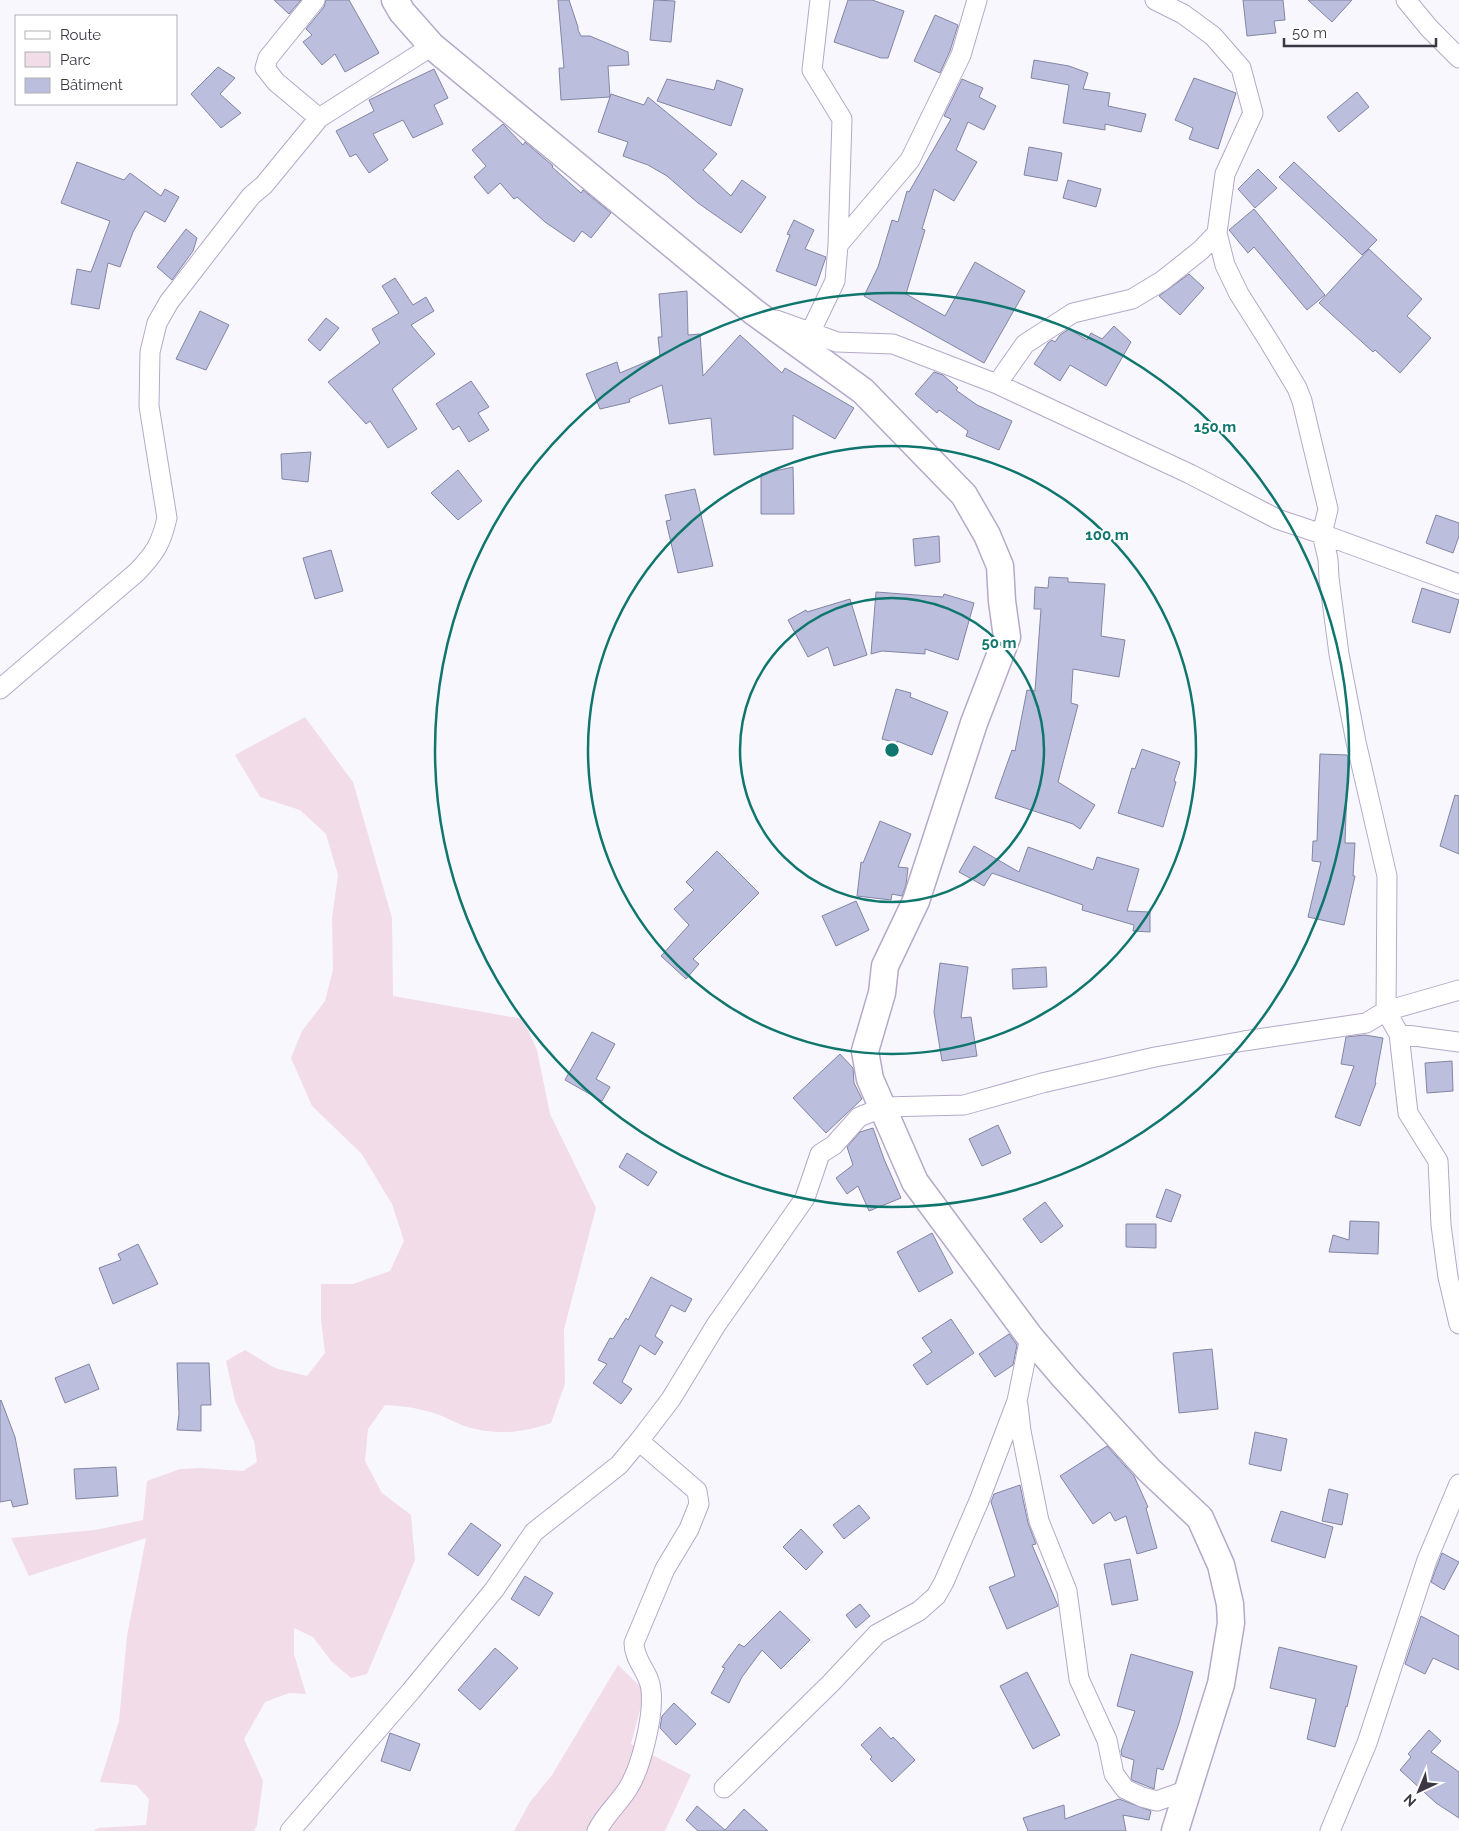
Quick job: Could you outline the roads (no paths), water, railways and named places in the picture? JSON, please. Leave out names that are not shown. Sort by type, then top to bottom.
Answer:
[{"type":"main road","points":[[395,0],[402,12],[432,46],[754,312],[863,391],[964,495],[988,535],[1000,566],[1007,637],[974,723],[916,901],[885,966],[882,993],[865,1050],[870,1079],[884,1107],[915,1182],[1030,1337],[1149,1470],[1200,1518],[1221,1565],[1230,1604],[1231,1622],[1221,1684],[1175,1831]]},
{"type":"street","points":[[315,0],[268,58],[265,68],[276,82],[319,118]]},
{"type":"street","points":[[810,333],[835,281],[842,119],[812,70],[820,0]]},
{"type":"street","points":[[838,245],[910,160],[960,55],[976,0]]},
{"type":"street","points":[[1155,0],[1183,14],[1213,36],[1241,68],[1253,113],[1225,174],[1217,233],[1225,265],[1239,294],[1297,388],[1302,400],[1328,509],[1322,534],[1328,559],[1328,578],[1339,654],[1387,876],[1386,1011],[1399,1034],[1408,1113],[1438,1160],[1441,1225],[1448,1277],[1459,1324]]},
{"type":"street","points":[[1406,0],[1429,28],[1459,58]]},
{"type":"street","points":[[0,689],[137,572],[154,554],[163,536],[167,518],[150,406],[150,352],[157,323],[169,302],[252,196],[264,185],[319,118],[432,46]]},
{"type":"street","points":[[997,384],[1025,344],[1074,313],[1132,299],[1202,250],[1217,233]]},
{"type":"street","points":[[754,312],[837,342],[893,344],[997,384],[1190,474],[1276,519],[1459,584]]},
{"type":"street","points":[[290,1831],[494,1590],[534,1532],[619,1465],[639,1441],[671,1399],[716,1325],[805,1198],[820,1154],[834,1145],[859,1117],[884,1107],[964,1105],[1042,1083],[1155,1057],[1244,1041],[1366,1023],[1386,1011],[1459,990]]},
{"type":"street","points":[[1399,1034],[1459,1042]]},
{"type":"street","points":[[724,1788],[831,1683],[877,1634],[919,1611],[936,1596],[944,1582],[979,1501],[1017,1401],[1030,1337]]},
{"type":"street","points":[[1017,1401],[1020,1431],[1039,1522],[1067,1591],[1079,1679],[1106,1740],[1114,1774],[1125,1789],[1142,1797],[1157,1801],[1188,1790]]},
{"type":"street","points":[[597,1831],[604,1818],[630,1785],[647,1741],[652,1692],[650,1679],[634,1650],[634,1643],[665,1569],[689,1529],[699,1504],[697,1491],[639,1441]]},
{"type":"street","points":[[1330,1831],[1367,1743],[1428,1560],[1459,1484]]}]
